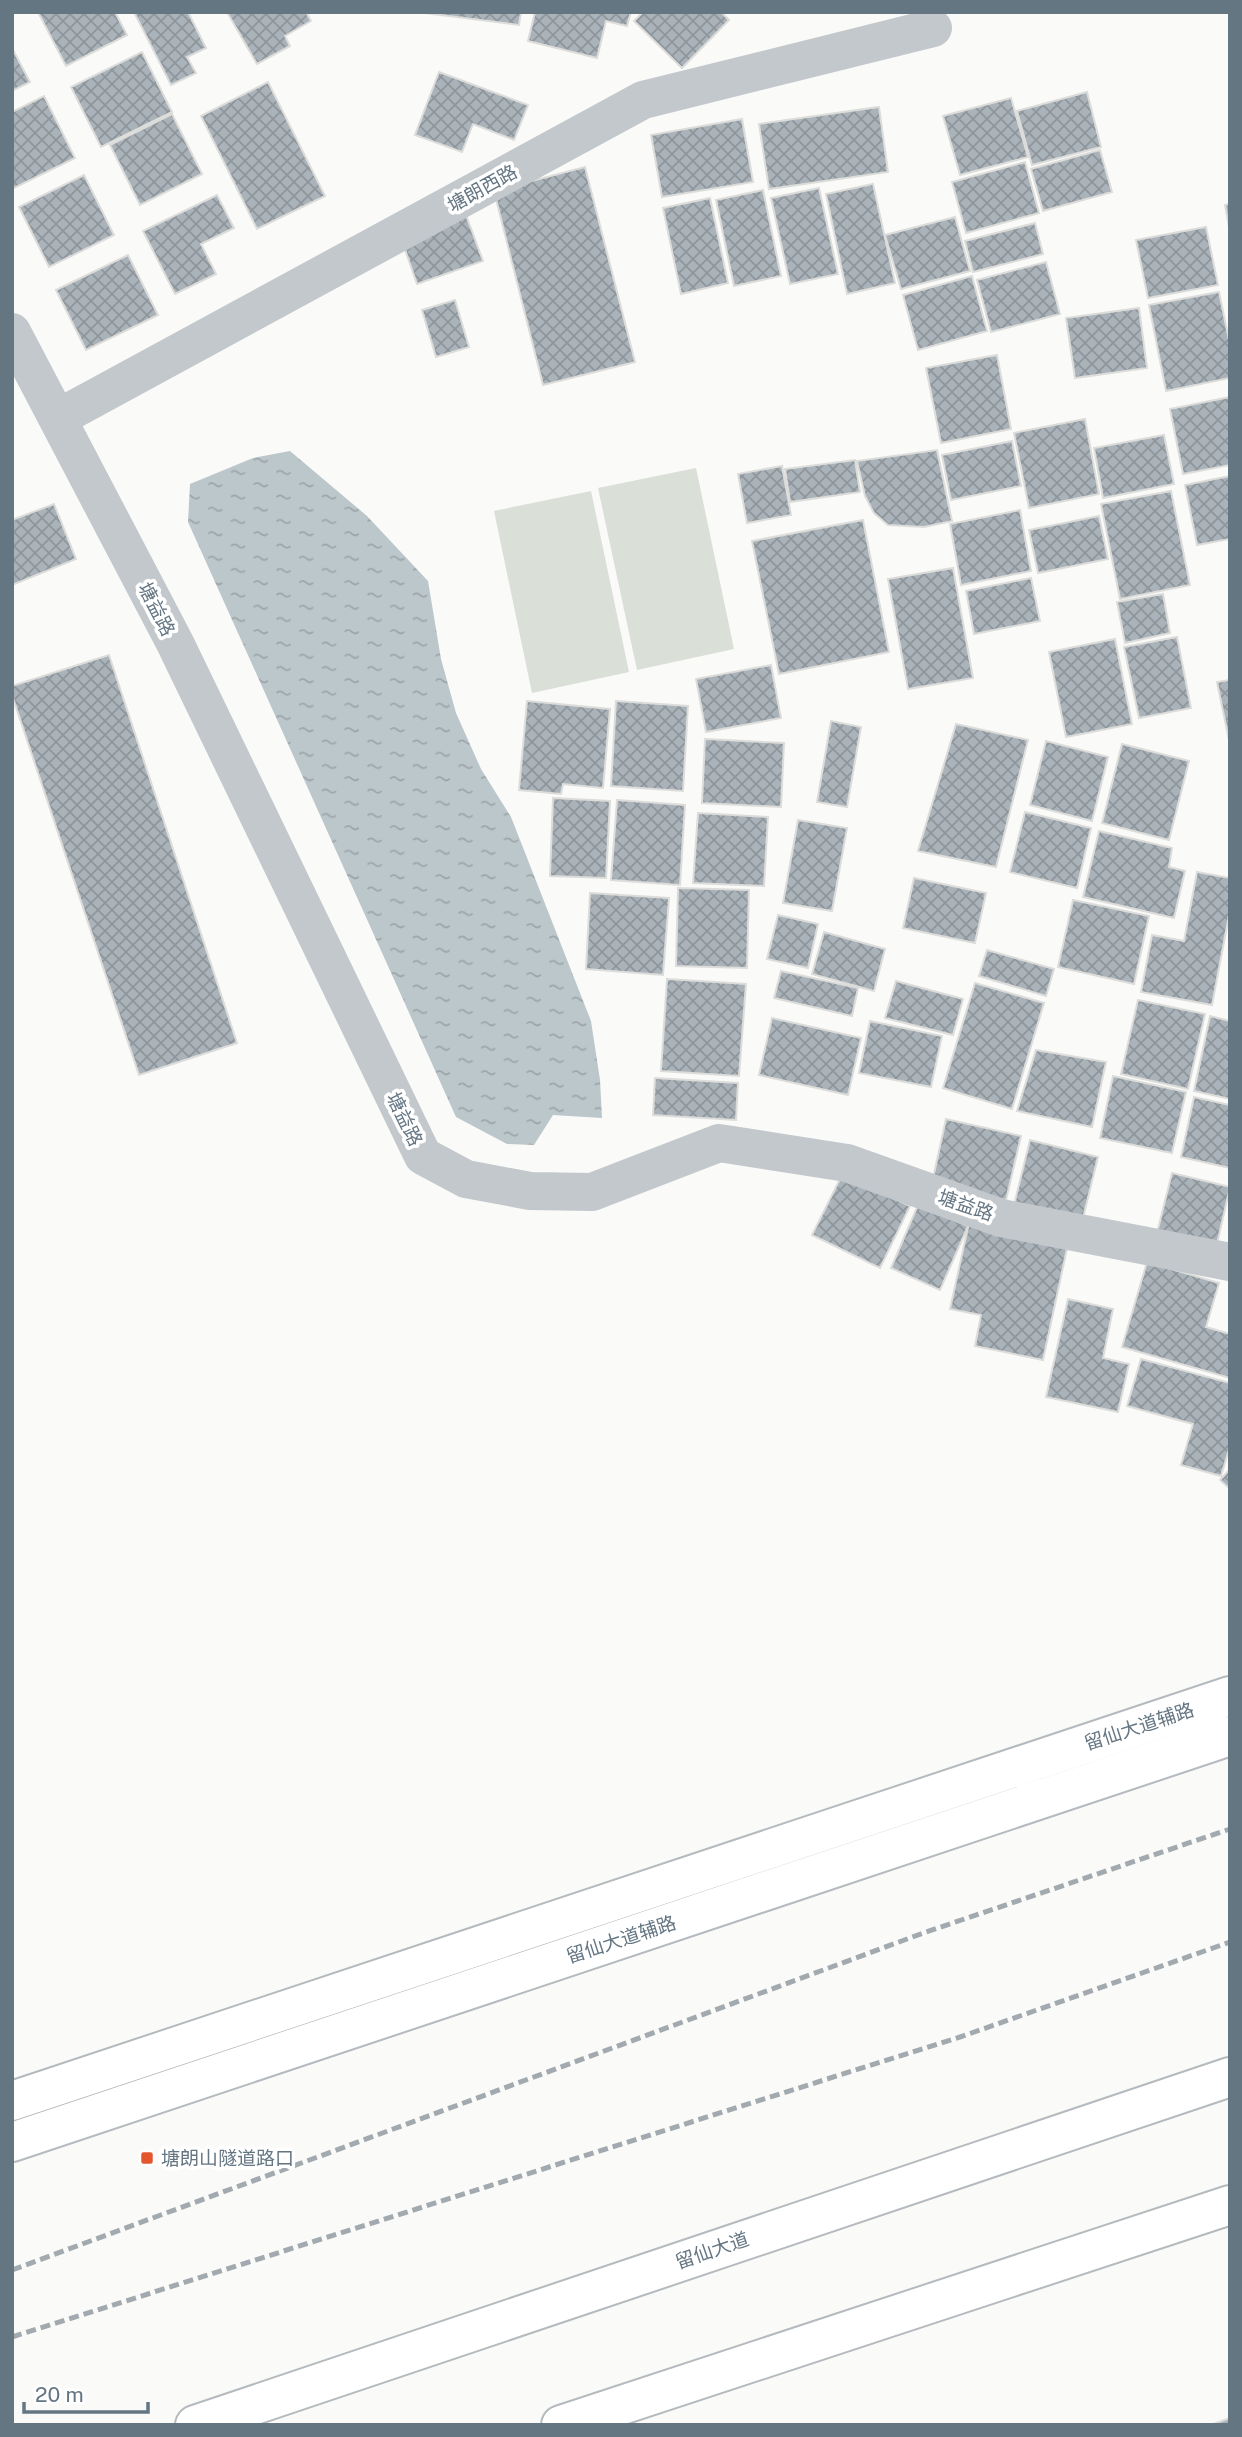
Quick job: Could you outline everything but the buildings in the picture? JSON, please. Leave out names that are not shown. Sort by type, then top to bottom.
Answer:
[{"type":"main road","name":"留仙大道辅路","points":[[12,2101],[1230,1696]]},
{"type":"main road","name":"留仙大道辅路","points":[[12,2141],[1230,1736]]},
{"type":"main road","name":"留仙大道","points":[[195,2425],[1230,2077]]},
{"type":"main road","points":[[565,2424],[1230,2205]]},
{"type":"street","name":"塘朗西路","points":[[58,418],[643,100],[933,28]]},
{"type":"street","name":"塘益路","points":[[12,332],[175,643],[424,1156],[466,1179],[530,1191],[592,1192],[719,1143],[846,1163],[1001,1217],[1230,1262]]},
{"type":"shaded area","points":[[696,468],[734,649],[637,670],[598,488]]},
{"type":"shaded area","points":[[591,491],[629,672],[532,693],[494,511]]},
{"type":"water","points":[[290,451],[367,516],[428,581],[441,659],[456,713],[481,769],[511,817],[591,1021],[600,1080],[602,1118],[553,1115],[534,1145],[507,1144],[456,1117],[188,522],[190,484],[253,458]]},
{"type":"railway","points":[[12,2270],[926,1932],[1230,1829]]},
{"type":"railway","points":[[12,2337],[963,2036],[1230,1942]]},
{"type":"place","name":"塘朗山隧道路口","points":[[147,2158]]}]
